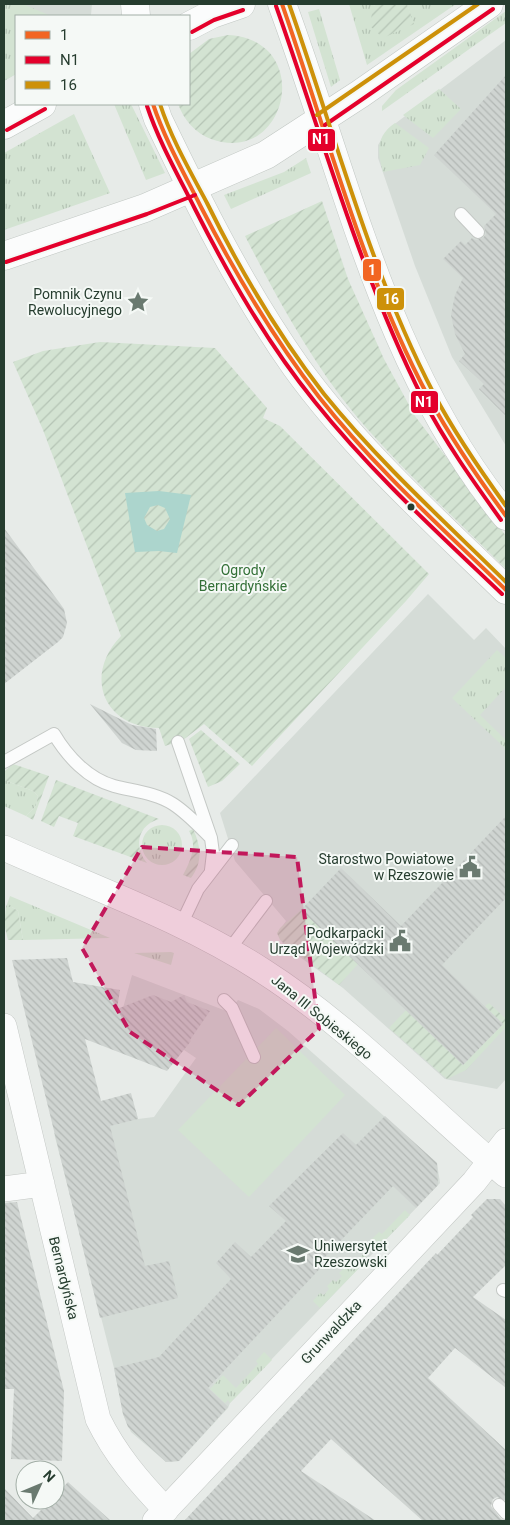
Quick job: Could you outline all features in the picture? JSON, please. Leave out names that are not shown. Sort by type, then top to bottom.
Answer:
[{"type":"main road","points":[[190,25],[212,14],[241,4]]},
{"type":"main road","points":[[282,4],[364,247],[399,336],[442,420],[465,459],[506,516]]},
{"type":"main road","points":[[4,256],[145,208],[193,189],[266,155],[321,120],[489,4]]},
{"type":"main road","points":[[4,125],[40,105]]},
{"type":"main road","points":[[153,105],[158,119],[193,189],[246,290],[297,367],[320,397],[382,468],[506,590]]},
{"type":"street","name":"Jana III Sobieskiego","points":[[4,848],[180,925],[229,950],[302,998],[498,1168]]},
{"type":"street","name":"Bernardyńska","points":[[4,1026],[98,1419],[112,1445],[160,1516]]},
{"type":"street","name":"Grunwaldzka","points":[[160,1516],[498,1168],[506,1141]]},
{"type":"street","points":[[4,1189],[42,1184]]},
{"type":"lane","points":[[461,214],[478,232]]},
{"type":"lane","points":[[4,762],[54,734],[64,749],[88,773],[111,785],[157,796],[173,803],[210,838]]},
{"type":"lane","points":[[178,742],[210,838],[213,853],[211,870]]},
{"type":"lane","points":[[180,925],[198,889],[211,870],[232,846]]},
{"type":"lane","points":[[229,950],[266,901]]},
{"type":"lane","points":[[224,1000],[232,1008],[254,1057]]},
{"type":"highlighted area","points":[[142,847],[297,857],[319,1029],[239,1105],[130,1032],[82,948]]},
{"type":"shaded area","points":[[4,4],[92,4],[91,15],[15,15],[15,75],[4,81]]},
{"type":"shaded area","points":[[506,40],[506,446],[452,357],[415,266],[378,158],[378,145],[388,129]]},
{"type":"shaded area","points":[[428,594],[474,640],[486,628],[506,649],[506,1079],[497,1089],[445,1079],[343,988],[283,945],[278,932],[286,921],[235,861],[220,813]]},
{"type":"shaded area","points":[[132,975],[229,1012],[238,1000],[259,1009],[288,1031],[437,1163],[440,1183],[230,1403],[228,1408],[179,1461],[166,1462],[131,1432],[123,1414],[114,1368],[54,1133],[136,1111],[138,1119],[154,1117],[196,1058],[184,1050],[155,1037],[123,1008]]},
{"type":"green space","points":[[4,4],[23,4],[49,15],[15,15],[15,75],[4,81]]},
{"type":"green space","points":[[349,4],[378,4],[373,6],[413,24],[407,4],[456,4],[367,65]]},
{"type":"green space","points":[[378,4],[407,4],[414,24],[383,38],[370,26],[373,6]]},
{"type":"green space","points":[[319,9],[340,80],[331,87],[308,12]]},
{"type":"green space","points":[[506,11],[506,23],[382,111],[382,106],[396,90]]},
{"type":"green space","points":[[228,35],[256,42],[273,57],[281,77],[281,99],[273,120],[258,135],[237,143],[211,139],[195,130],[183,115],[178,105],[190,105],[190,53],[209,39]]},
{"type":"green space","points":[[439,89],[461,109],[433,138],[403,115]]},
{"type":"green space","points":[[114,105],[131,105],[165,173],[146,180]]},
{"type":"green space","points":[[74,114],[110,193],[4,230],[4,153]]},
{"type":"green space","points":[[395,123],[429,148],[420,165],[383,172],[379,151],[381,139],[384,133]]},
{"type":"green space","points":[[306,158],[311,173],[231,209],[224,195],[284,172]]},
{"type":"green space","points":[[322,201],[348,279],[384,359],[415,416],[506,536],[506,569],[393,457],[357,417],[325,375],[296,330],[245,236]]},
{"type":"green space","name":"Ogrody Bernardyńskie","points":[[100,342],[215,348],[267,408],[263,418],[280,426],[429,574],[252,766],[204,724],[183,740],[165,746],[159,728],[140,726],[124,719],[112,709],[105,697],[102,682],[103,667],[109,651],[121,636],[43,430],[13,362],[43,351]]},
{"type":"green space","points":[[497,650],[506,658],[506,687],[480,715],[506,740],[506,749],[452,698]]},
{"type":"green space","points":[[201,730],[240,764],[222,781],[208,787],[189,739]]},
{"type":"green space","points":[[13,764],[49,776],[33,820],[26,816],[36,806],[38,796],[33,791],[4,780],[4,772]]},
{"type":"green space","points":[[4,780],[33,791],[38,796],[36,806],[26,816],[4,806]]},
{"type":"green space","points":[[56,780],[159,819],[146,826],[140,837],[140,850],[147,863],[73,836],[78,823],[59,816],[54,827],[41,821]]},
{"type":"green space","points":[[158,825],[166,825],[173,828],[179,834],[182,845],[179,856],[173,862],[166,865],[158,865],[151,862],[145,856],[142,849],[142,841],[145,834],[151,828]]},
{"type":"green space","points":[[193,829],[200,854],[198,866],[191,878],[183,875],[192,853],[193,842],[189,831]]},
{"type":"green space","points":[[10,896],[110,938],[23,940],[18,911],[12,907],[6,907]]},
{"type":"green space","points":[[6,907],[12,907],[18,911],[23,940],[8,940],[4,924]]},
{"type":"green space","points":[[301,910],[358,964],[339,985],[280,940],[277,933],[280,928]]},
{"type":"green space","points":[[134,953],[174,953],[171,965]]},
{"type":"green space","points":[[489,1003],[506,1019],[506,1027],[466,1070],[447,1079],[389,1028],[406,1010],[463,1065],[503,1024],[485,1006]]},
{"type":"green space","points":[[276,1028],[345,1095],[249,1197],[178,1130]]},
{"type":"green space","points":[[405,1210],[410,1215],[375,1250],[374,1248],[365,1257],[369,1258],[320,1308],[313,1301],[320,1293],[324,1295],[329,1289],[327,1286],[333,1280],[336,1282],[342,1276],[339,1273],[351,1262],[354,1264],[366,1251],[363,1248],[379,1232],[382,1234]]},
{"type":"green space","points":[[264,1352],[272,1360],[230,1403],[228,1400],[225,1403],[210,1389],[223,1375],[236,1388],[258,1364],[256,1361]]},
{"type":"water","points":[[159,491],[191,495],[177,553],[159,551],[135,552],[125,493]],"holes":[[[158,505],[165,508],[170,519],[164,529],[157,531],[147,525],[144,518],[150,507]]]},
{"type":"building","points":[[506,75],[506,416],[479,389],[484,384],[459,361],[465,354],[455,334],[451,315],[455,295],[463,278],[443,259],[461,241],[465,245],[472,238],[476,240],[483,238],[486,234],[484,226],[496,214],[434,155]]},
{"type":"building","points":[[4,528],[64,609],[67,623],[63,637],[58,642],[4,684]]},
{"type":"building","points":[[90,704],[132,725],[156,729],[157,751],[136,750],[122,743]]},
{"type":"building","name":"Podkarpacki Urząd Wojewódzki","points":[[506,816],[506,898],[442,965],[503,1024],[463,1065],[301,910],[341,868],[401,926]]},
{"type":"building","points":[[67,958],[73,982],[120,990],[117,1009],[153,995],[171,1002],[184,995],[187,1002],[210,1011],[191,1041],[167,1071],[85,1039],[101,1101],[131,1093],[138,1119],[110,1126],[145,1266],[169,1261],[178,1298],[100,1318],[12,960]]},
{"type":"building","name":"Uniwersytet Rzeszowski","points":[[385,1116],[437,1163],[438,1185],[416,1208],[393,1186],[325,1257],[328,1260],[208,1388],[228,1407],[179,1461],[166,1462],[128,1427],[123,1414],[114,1368],[159,1357],[231,1279],[216,1263],[235,1242],[251,1257],[286,1221],[269,1206],[343,1133],[356,1145]]},
{"type":"building","points":[[487,1199],[500,1199],[506,1206],[506,1265],[473,1297],[506,1320],[506,1388],[455,1348],[428,1378],[506,1450],[506,1501],[497,1497],[493,1499],[491,1506],[500,1518],[506,1521],[423,1521],[331,1439],[301,1471],[376,1521],[184,1521],[436,1253],[437,1255],[473,1217],[471,1215]]},
{"type":"building","points":[[17,1202],[64,1391],[62,1460],[11,1459],[14,1389],[4,1389],[4,1203]]},
{"type":"building","points":[[68,1482],[111,1521],[4,1521],[4,1488],[15,1499],[15,1510],[25,1510],[33,1518],[41,1510],[65,1510],[65,1485]]},
{"type":"transit line","name":"1","points":[[282,4],[348,204],[385,303],[429,398],[475,473],[506,516]]},
{"type":"transit line","name":"16","points":[[289,4],[372,251],[411,347],[450,423],[506,506]]},
{"type":"transit line","name":"16","points":[[317,115],[478,4]]},
{"type":"transit line","name":"N1","points":[[276,6],[361,255],[401,352],[423,399],[441,431],[501,520]]},
{"type":"transit line","name":"N1","points":[[325,125],[493,9]]},
{"type":"transit line","name":"N1","points":[[192,32],[214,20],[243,10]]},
{"type":"transit line","name":"1","points":[[153,105],[175,156],[227,256],[270,328],[302,375],[362,448],[506,590]]},
{"type":"transit line","name":"16","points":[[160,105],[181,154],[233,253],[275,325],[307,372],[345,419],[389,467],[506,582]]},
{"type":"transit line","name":"N1","points":[[147,106],[169,158],[221,259],[265,333],[297,380],[359,453],[502,594]]},
{"type":"transit line","name":"N1","points":[[7,130],[45,109]]},
{"type":"transit line","name":"N1","points":[[6,262],[147,214],[195,195]]},
{"type":"place","name":"Pomnik Czynu Rewolucyjnego","points":[[138,302]]},
{"type":"place","name":"Starostwo Powiatowe w Rzeszowie","points":[[470,867]]},
{"type":"place","name":"Podkarpacki Urząd Wojewódzki","points":[[400,941]]},
{"type":"place","name":"Uniwersytet Rzeszowski","points":[[298,1254]]}]
